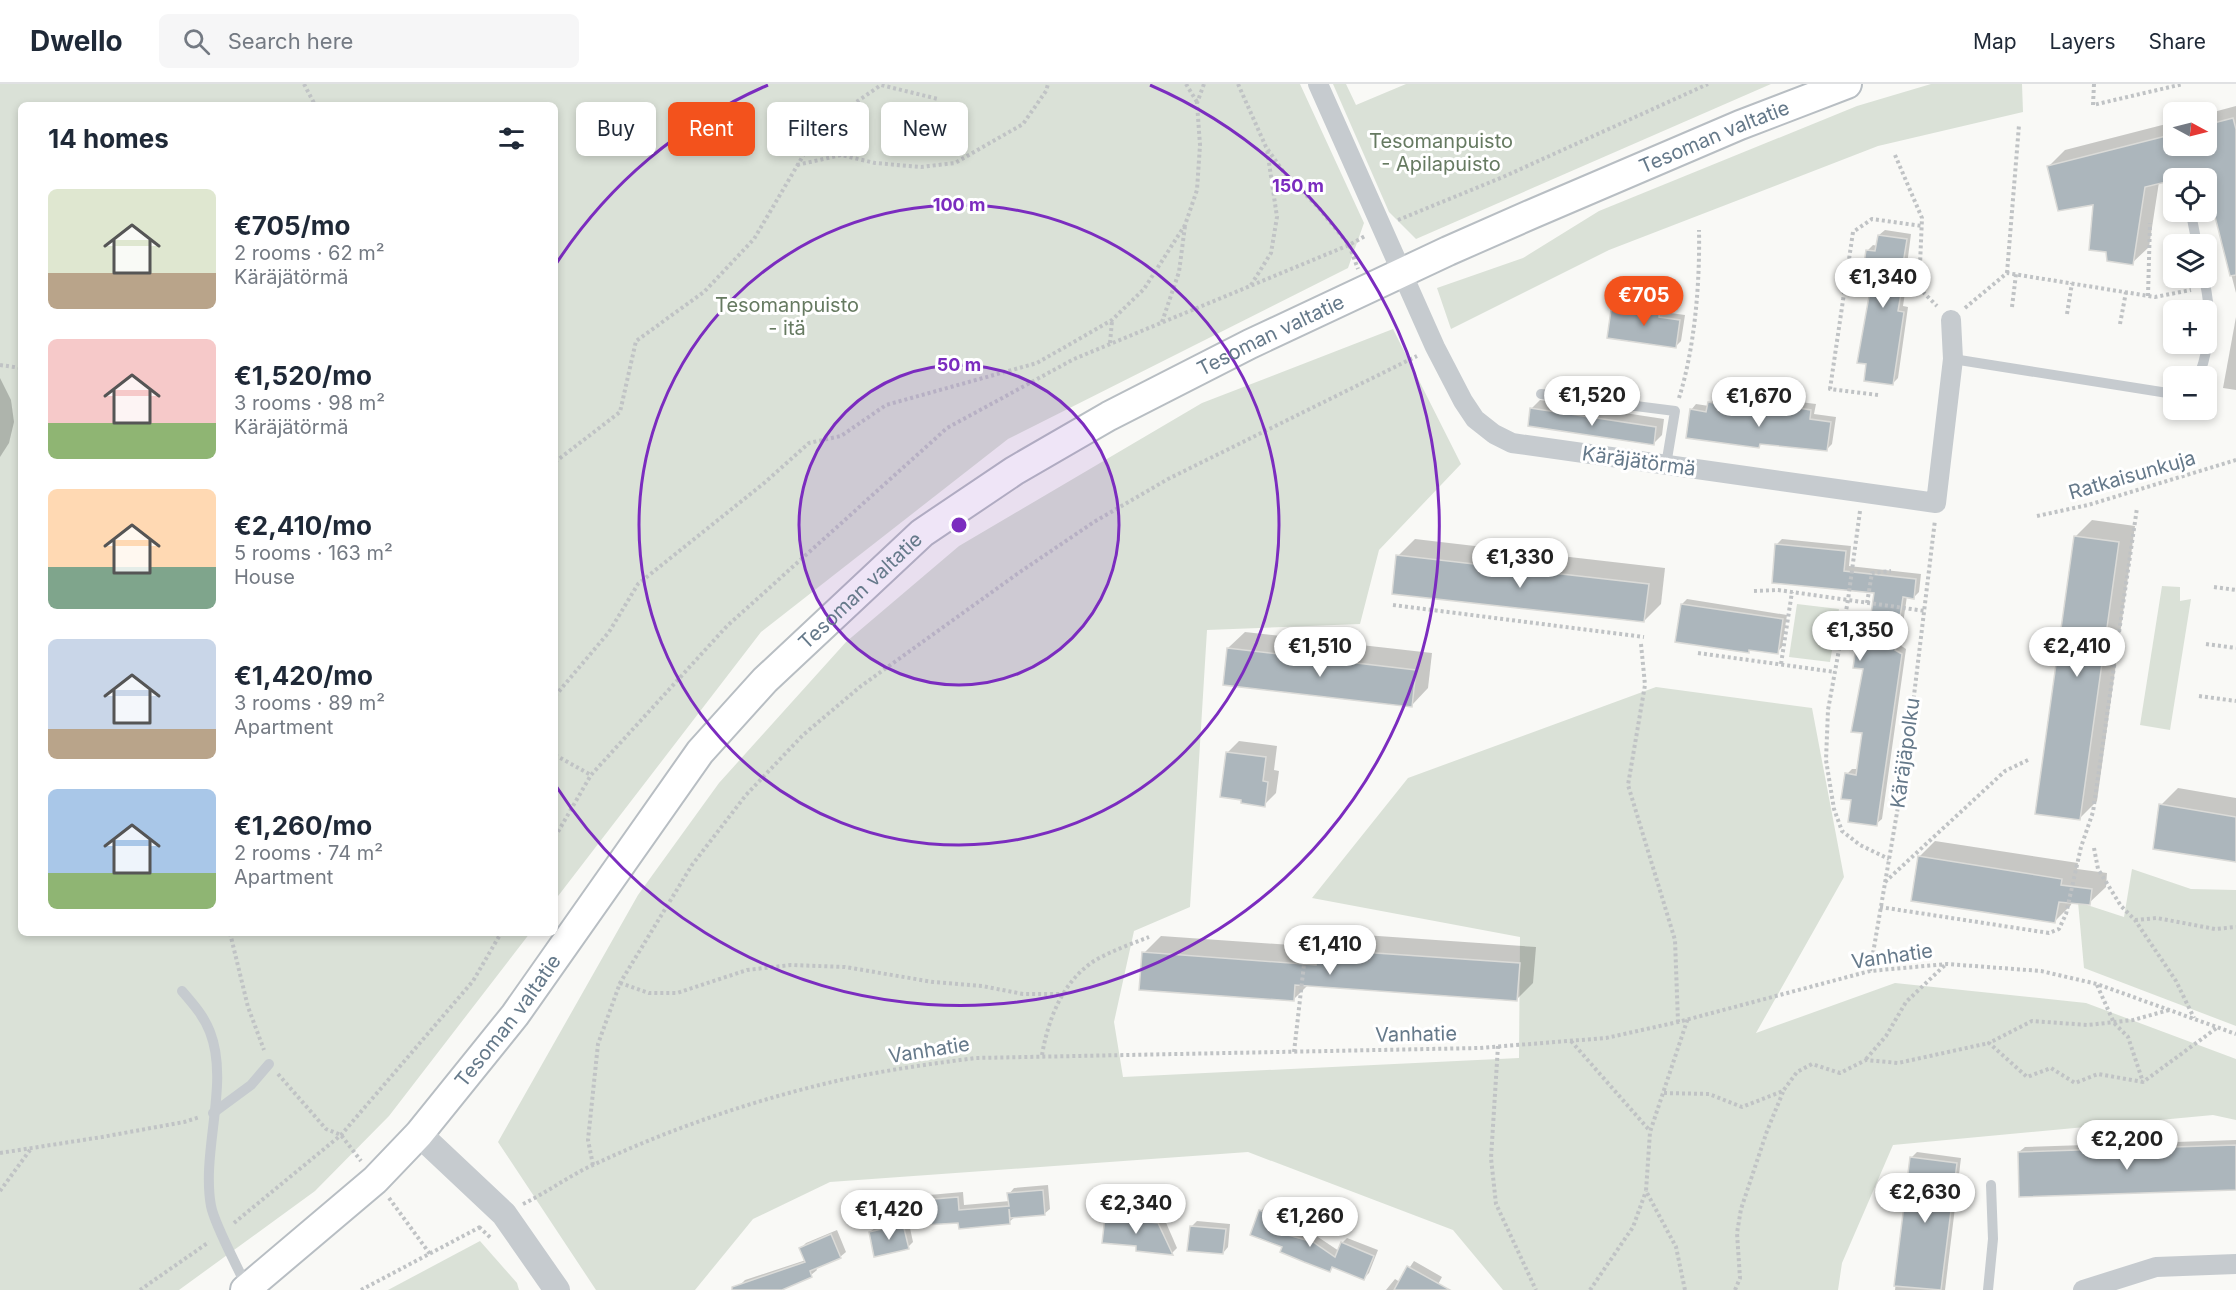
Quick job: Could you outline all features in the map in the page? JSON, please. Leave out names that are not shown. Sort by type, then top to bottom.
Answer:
[{"type":"main road","name":"Tesoman valtatie","points":[[246,1289],[375,1180],[419,1134],[515,1015],[700,752],[765,680],[922,533],[1014,471],[1109,416],[1250,344],[1458,246],[1740,125],[1847,84]]},
{"type":"street","name":"Käräjätörmä","points":[[1318,84],[1401,273],[1463,401],[1475,419],[1494,434],[1512,443],[1541,448],[1936,503]]},
{"type":"street","points":[[1936,503],[1953,359],[1951,320]]},
{"type":"street","points":[[419,1134],[504,1214],[557,1290]]},
{"type":"street","points":[[2083,1290],[2156,1267],[2236,1264]]},
{"type":"lane","points":[[2203,366],[2207,355],[2211,320],[2206,288]]},
{"type":"lane","points":[[1953,359],[2163,392]]},
{"type":"lane","points":[[1541,394],[1675,411],[1666,465]]},
{"type":"lane","points":[[182,991],[200,1012],[216,1053],[217,1077],[209,1185],[211,1208],[246,1289]]},
{"type":"lane","points":[[213,1113],[251,1085],[269,1064]]},
{"type":"lane","points":[[1988,1290],[1993,1239],[1990,1185]]},
{"type":"path","points":[[304,84],[313,102]]},
{"type":"path","points":[[797,165],[841,155],[875,163],[921,167],[955,163],[1023,124],[1046,91],[1048,84]]},
{"type":"path","points":[[1186,84],[1197,103]]},
{"type":"path","points":[[1162,322],[1179,272],[1185,225],[1197,190],[1200,145],[1197,103],[1204,84]]},
{"type":"path","points":[[1238,84],[1266,147],[1285,174],[1318,207],[1348,245]]},
{"type":"path","points":[[558,832],[591,775],[727,626],[947,428],[1074,359],[1348,245],[1382,226],[1503,177],[1708,84]]},
{"type":"path","points":[[2094,84],[2093,105],[2183,84]]},
{"type":"path","points":[[558,460],[620,412],[636,341],[704,292],[754,239],[820,127],[881,85],[938,99]]},
{"type":"path","points":[[1895,154],[1922,218],[1919,288],[1951,320],[2007,273],[2019,125]]},
{"type":"path","points":[[1251,286],[1271,253],[1277,217],[1266,147]]},
{"type":"path","points":[[1878,395],[1830,388],[1853,232],[1872,219],[1922,226]]},
{"type":"path","points":[[2148,296],[2150,223]]},
{"type":"path","points":[[558,692],[609,632],[638,584],[763,484],[809,442],[841,436],[886,405],[1037,363],[1112,320],[1143,290],[1185,225]]},
{"type":"path","points":[[1675,411],[1686,375],[1692,331],[1699,275],[1699,230]]},
{"type":"path","points":[[2007,273],[2155,297],[2185,288]]},
{"type":"path","points":[[2012,307],[2016,274]]},
{"type":"path","points":[[2067,314],[2072,284]]},
{"type":"path","points":[[2120,324],[2126,292]]},
{"type":"path","points":[[1110,344],[1112,320]]},
{"type":"path","points":[[593,1165],[588,1140],[596,1055],[620,982],[692,865],[746,795],[803,735],[861,686],[1094,522],[1168,479],[1423,353]]},
{"type":"path","points":[[0,365],[18,368]]},
{"type":"path","name":"Ratkaisunkuja","points":[[2037,516],[2088,505],[2236,460]]},
{"type":"path","points":[[1862,492],[1848,600],[1828,710],[1826,760],[1834,809],[1842,831],[1860,845],[1889,859]]},
{"type":"path","name":"Käräjäpolku","points":[[1870,971],[1907,754],[1936,503]]},
{"type":"path","points":[[1880,907],[2049,933],[2059,929],[2066,914],[2081,846],[2093,812],[2137,508]]},
{"type":"path","points":[[1867,603],[1872,573],[1892,571]]},
{"type":"path","points":[[2214,587],[2236,590]]},
{"type":"path","points":[[1754,591],[1778,590],[1925,611]]},
{"type":"path","points":[[1781,664],[1792,592]]},
{"type":"path","points":[[1393,605],[1644,637]]},
{"type":"path","points":[[1641,644],[1645,685],[1628,785],[1675,940],[1678,1022]]},
{"type":"path","points":[[2206,644],[2236,648]]},
{"type":"path","points":[[1698,653],[1835,672]]},
{"type":"path","points":[[2199,696],[2236,701]]},
{"type":"path","points":[[558,758],[591,775]]},
{"type":"path","points":[[1885,882],[2005,771],[2028,760]]},
{"type":"path","points":[[2094,848],[2098,869],[2121,906],[2135,920],[2176,981],[2194,1018]]},
{"type":"path","points":[[2135,920],[2157,918],[2215,929],[2236,927]]},
{"type":"path","points":[[231,936],[248,1006],[269,1064],[326,1129],[341,1135]]},
{"type":"path","points":[[140,1290],[222,1233],[341,1135],[473,981],[499,936]]},
{"type":"path","points":[[1042,1055],[1045,1037],[1062,994],[1094,962],[1149,937]]},
{"type":"path","points":[[1294,1052],[1307,938]]},
{"type":"path","points":[[1735,1290],[1740,1278],[1737,1233],[1741,1209],[1767,1131],[1784,1091],[1797,1072],[1812,1064],[1840,1073],[1866,1060],[1886,1036],[1906,1002],[1947,964]]},
{"type":"path","name":"Vanhatie","points":[[361,1290],[593,1165],[671,1132],[832,1082],[917,1066],[976,1058],[1042,1055],[1294,1052],[1498,1046],[1606,1038],[1678,1022],[1870,971],[1947,964],[2041,970],[2097,984],[2236,1034]]},
{"type":"path","points":[[620,982],[649,993],[677,993],[747,970],[790,965],[845,968],[933,982],[982,986],[1023,994],[1062,994]]},
{"type":"path","points":[[2097,984],[2114,1023],[2128,1037],[2143,1082]]},
{"type":"path","points":[[1866,1060],[1898,1062],[1989,1043],[2032,1021],[2088,1025],[2114,1023],[2170,1010]]},
{"type":"path","points":[[1590,1290],[1633,1227],[1646,1191],[1650,1132],[1688,1018]]},
{"type":"path","points":[[1989,1043],[2027,1077],[2050,1068],[2075,1083],[2098,1074],[2143,1082],[2219,1026]]},
{"type":"path","points":[[1571,1041],[1650,1132]]},
{"type":"path","points":[[1498,1046],[1491,1158],[1497,1204],[1536,1290]]},
{"type":"path","points":[[1664,1094],[1709,1094],[1743,1107],[1784,1091]]},
{"type":"path","points":[[0,1153],[31,1150],[184,1122]]},
{"type":"path","points":[[0,1191],[31,1150]]},
{"type":"path","points":[[1646,1191],[1676,1247],[1685,1290]]},
{"type":"green space","name":"Tesomanpuisto - itä","points":[[0,84],[1300,84],[1364,223],[1348,268],[1008,439],[761,632],[558,896],[558,102],[18,102],[18,936],[528,936],[389,1116],[315,1191],[179,1290],[0,1290]]},
{"type":"green space","name":"Tesomanpuisto - Apilapuisto","points":[[1333,84],[1346,84],[1356,105],[1406,84],[1771,84],[1416,239],[1389,212]]},
{"type":"green space","points":[[1931,84],[2022,84],[2023,112],[1878,146],[1609,250],[1451,329],[1437,288],[1523,258],[1599,211],[1857,106]]},
{"type":"green space","points":[[1393,329],[1461,464],[1379,550],[1360,624],[1207,630],[1190,907],[1134,931],[1114,1022],[1123,1077],[1519,1058],[1520,937],[1312,898],[1408,778],[1656,687],[1812,708],[1844,877],[1756,1033],[1895,983],[2086,1003],[2236,1059],[2236,1120],[2213,1115],[1893,1145],[1842,1263],[1838,1290],[1503,1290],[1453,1230],[1248,1152],[830,1182],[753,1219],[695,1290],[596,1290],[498,1142],[638,895],[719,783],[846,642],[959,546],[1202,403]]},
{"type":"green space","points":[[2162,586],[2180,587],[2180,601],[2191,599],[2170,730],[2140,725]]},
{"type":"green space","points":[[1797,604],[1839,609],[1830,662],[1789,657]]},
{"type":"green space","points":[[2132,869],[2191,889],[2236,890],[2236,1026],[2084,968],[2078,902],[2124,917]]},
{"type":"green space","points":[[480,1241],[517,1283],[519,1290],[388,1290]]},
{"type":"building","points":[[2233,118],[2236,129],[2236,275],[2230,276],[2216,222],[2217,168],[2163,168],[2163,183],[2145,187],[2133,265],[2107,261],[2106,252],[2089,250],[2093,205],[2058,211],[2047,166],[2163,137],[2163,156],[2217,156],[2217,122]]},
{"type":"building","points":[[1878,235],[1907,239],[1902,270],[1905,271],[1898,311],[1904,312],[1893,385],[1864,381],[1866,364],[1857,363],[1870,291],[1860,290],[1866,250],[1875,251]]},
{"type":"building","points":[[1634,304],[1660,308],[1659,317],[1680,320],[1676,348],[1607,338],[1611,310],[1633,313]]},
{"type":"building","points":[[1708,402],[1784,415],[1785,406],[1811,410],[1810,419],[1831,422],[1827,451],[1760,444],[1759,448],[1686,438],[1690,409],[1706,412]]},
{"type":"building","points":[[1530,408],[1656,427],[1654,445],[1528,426]]},
{"type":"building","points":[[2074,536],[2119,542],[2080,820],[2035,814]]},
{"type":"building","points":[[1775,544],[1846,551],[1844,571],[1916,579],[1914,599],[1903,597],[1895,650],[1902,654],[1877,826],[1848,822],[1851,800],[1841,799],[1845,773],[1856,775],[1862,733],[1851,732],[1863,669],[1853,668],[1858,633],[1868,634],[1874,593],[1772,583]]},
{"type":"building","points":[[1396,555],[1649,584],[1644,622],[1392,594]]},
{"type":"building","points":[[1681,604],[1783,619],[1778,654],[1749,650],[1749,653],[1675,642]]},
{"type":"building","points":[[1227,648],[1416,670],[1412,707],[1223,685]]},
{"type":"building","points":[[1226,752],[1266,757],[1263,781],[1268,782],[1265,807],[1220,797]]},
{"type":"building","points":[[2159,804],[2236,817],[2236,862],[2153,849]]},
{"type":"building","points":[[1918,856],[2062,879],[2061,885],[2092,889],[2090,905],[2059,902],[2055,923],[1911,901]]},
{"type":"building","points":[[1317,949],[1520,963],[1517,1001],[1295,985],[1294,1001],[1139,990],[1142,952],[1316,965]]},
{"type":"building","points":[[2236,1145],[2236,1190],[2019,1197],[2018,1152]]},
{"type":"building","points":[[1910,1157],[1957,1163],[1941,1290],[1894,1286]]},
{"type":"building","points":[[1043,1190],[1045,1215],[1010,1218],[1009,1209],[1010,1224],[959,1229],[958,1223],[924,1225],[922,1200],[958,1197],[959,1210],[1009,1206],[1007,1193]]},
{"type":"building","points":[[1259,1210],[1293,1223],[1288,1235],[1313,1242],[1335,1257],[1341,1242],[1374,1256],[1364,1280],[1332,1267],[1330,1272],[1304,1262],[1280,1252],[1282,1247],[1250,1235]]},
{"type":"building","points":[[1105,1217],[1158,1223],[1173,1255],[1136,1251],[1136,1246],[1102,1243]]},
{"type":"building","points":[[903,1224],[909,1249],[874,1257],[869,1232]]},
{"type":"building","points":[[1190,1226],[1226,1229],[1223,1254],[1187,1251]]},
{"type":"building","points":[[831,1234],[841,1258],[810,1271],[812,1277],[782,1290],[732,1290],[732,1287],[805,1262],[799,1248]]},
{"type":"building","points":[[1407,1266],[1450,1290],[1394,1290]]}]
